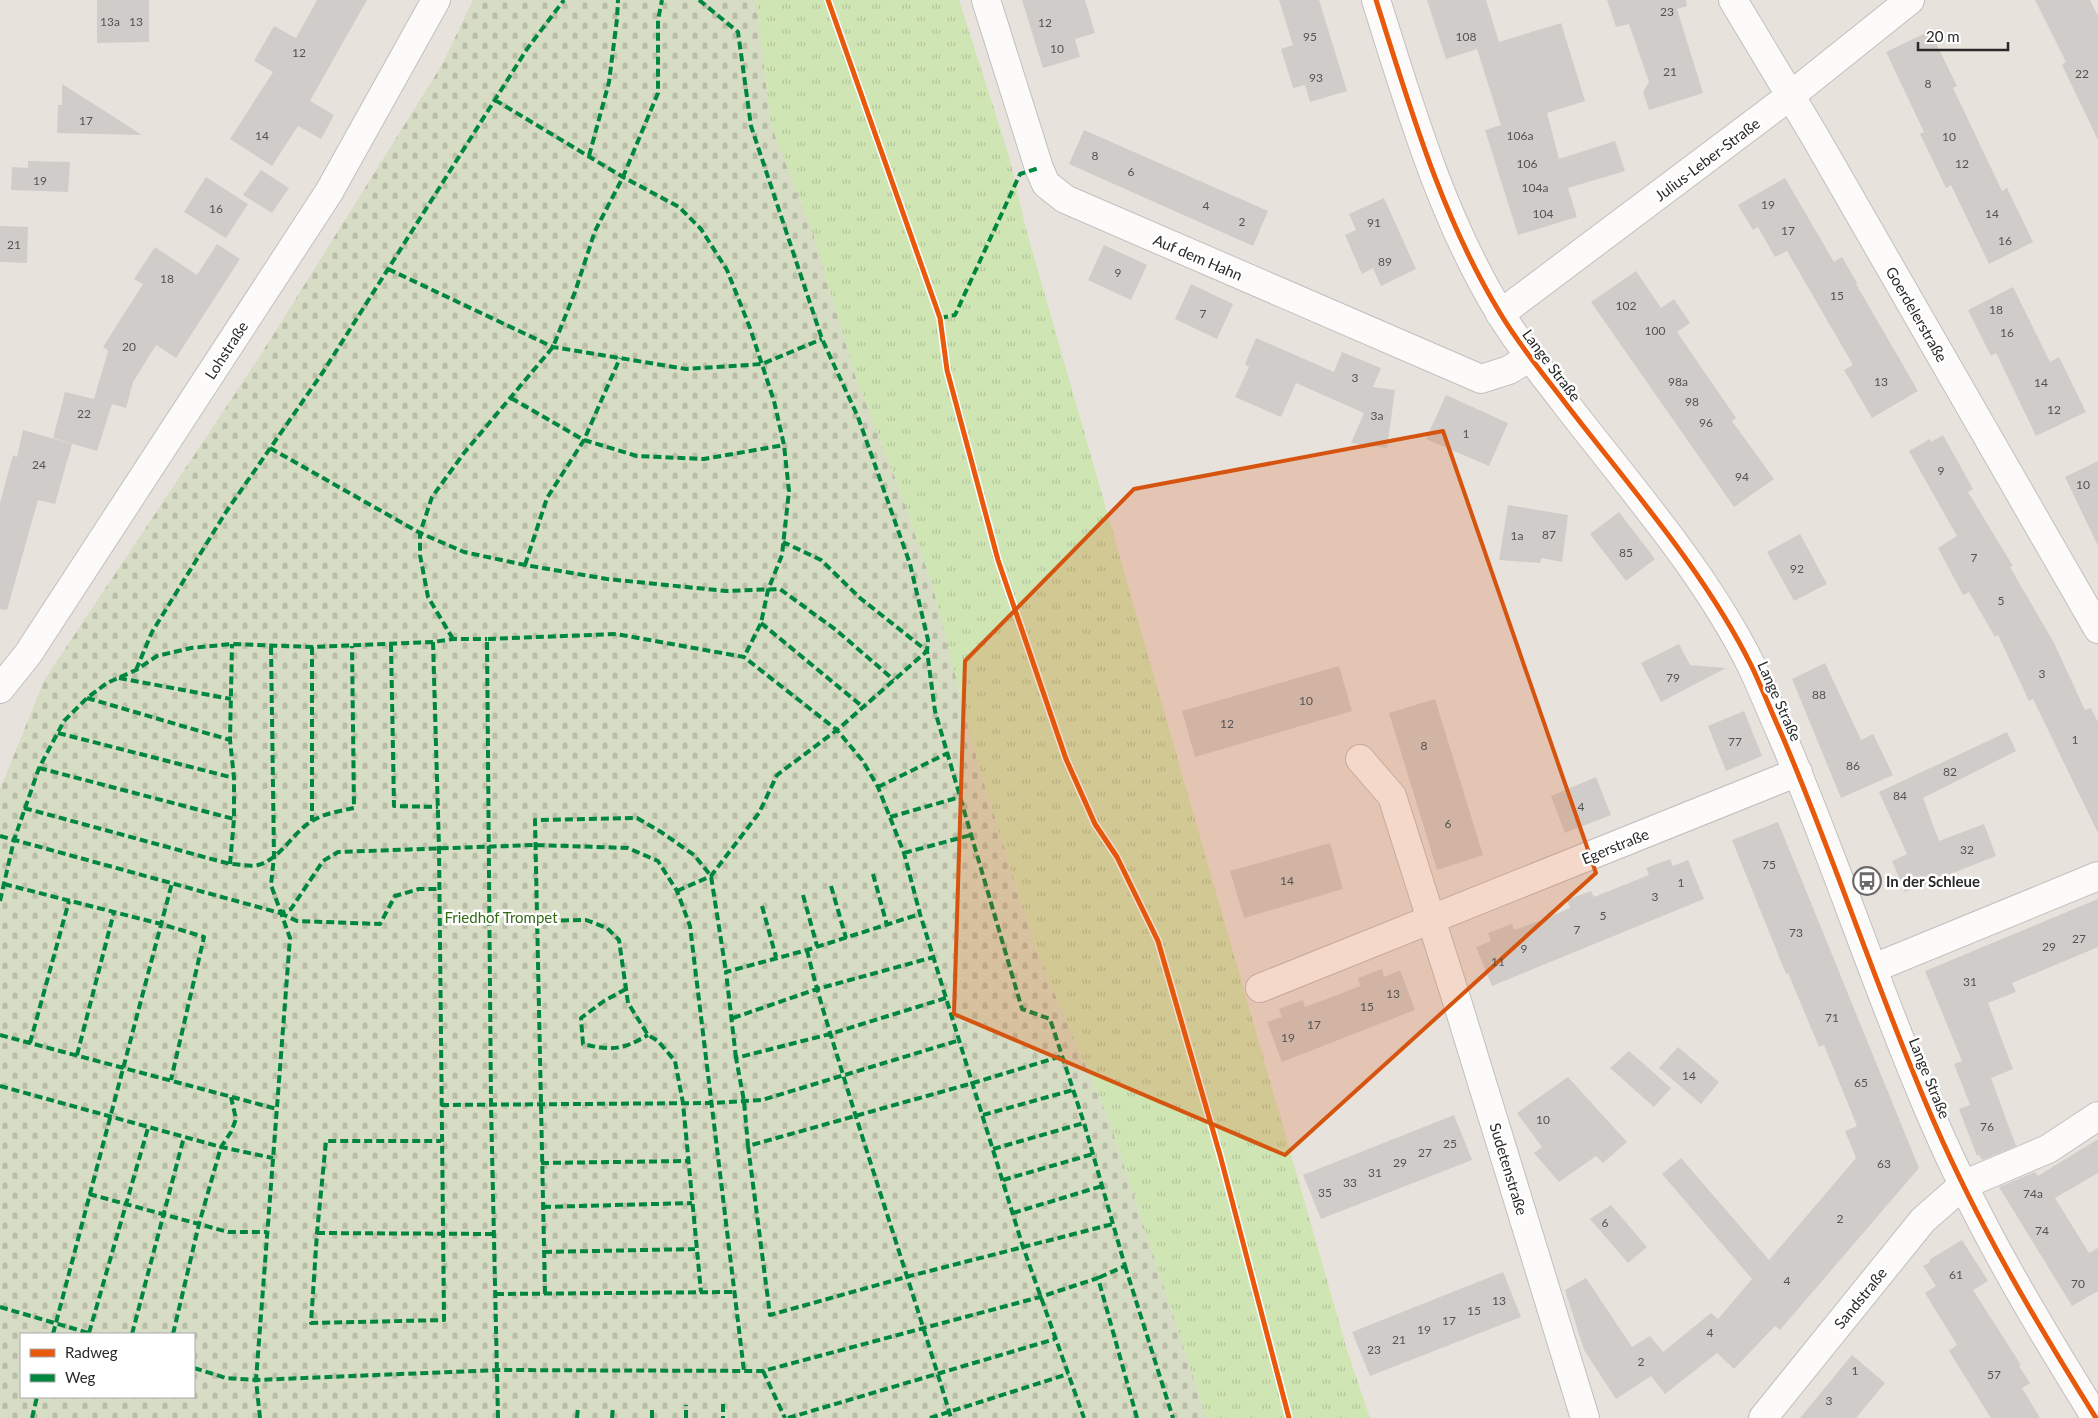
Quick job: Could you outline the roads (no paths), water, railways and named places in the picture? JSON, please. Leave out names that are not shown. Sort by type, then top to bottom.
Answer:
[{"type":"street","name":"Lohstraße","points":[[0,689],[28,654],[329,192],[436,0]]},
{"type":"street","name":"Auf dem Hahn","points":[[986,0],[1039,168],[1046,184],[1065,199],[1481,379],[1509,370],[1530,357]]},
{"type":"street","name":"Lange Straße","points":[[1376,0],[1418,135],[1459,237],[1500,314],[1530,357],[1668,536],[1714,601],[1751,665],[1798,772],[1933,1120],[1963,1185],[2006,1269],[2096,1418]]},
{"type":"street","name":"Goerdelerstraße","points":[[1733,0],[2098,629]]},
{"type":"street","name":"Julius-Leber-Straße","points":[[1500,314],[1790,96],[1910,0]]},
{"type":"street","points":[[1360,759],[1392,796],[1432,920]]},
{"type":"street","name":"Egerstraße","points":[[1260,988],[1798,772]]},
{"type":"street","points":[[1874,968],[2098,876]]},
{"type":"street","name":"Sudetenstraße","points":[[1432,920],[1585,1418]]},
{"type":"street","name":"Sandstraße","points":[[1763,1418],[1923,1220],[1963,1185],[2048,1149],[2098,1116]]},
{"type":"place","name":"In der Schleue","points":[[1867,881]]},
{"type":"park label","name":"Friedhof Trompet","points":[[501,917]]}]
